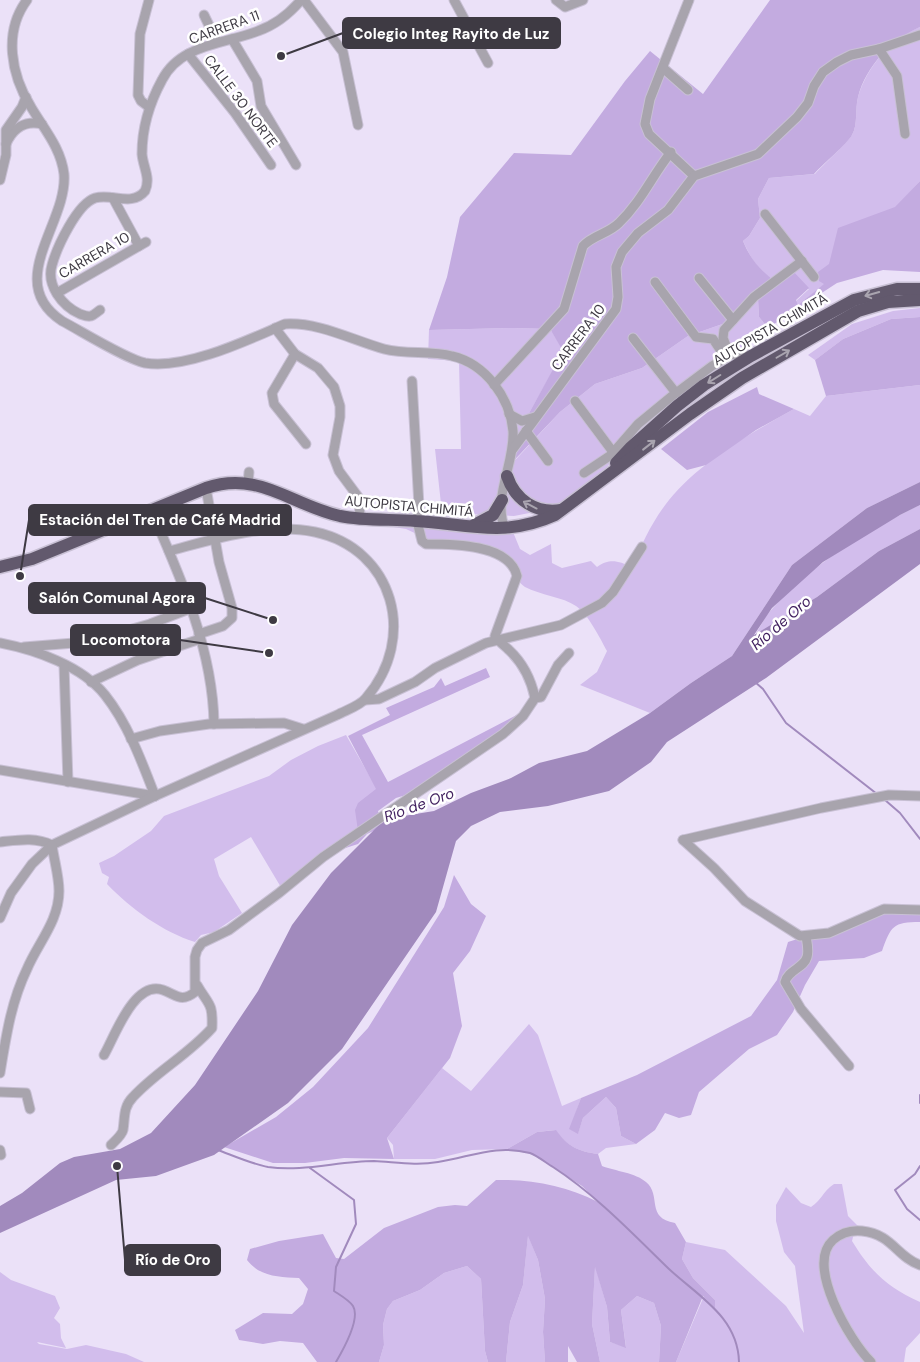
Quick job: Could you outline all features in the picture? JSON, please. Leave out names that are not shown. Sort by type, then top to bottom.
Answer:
[{"type":"highway","name":"AUTOPISTA CHIMITÁ","points":[[609,473],[630,448],[677,406],[704,385],[751,356],[854,300],[897,289],[920,289]]},
{"type":"highway","name":"AUTOPISTA CHIMITÁ","points":[[0,567],[32,559],[152,512],[206,488],[248,477],[266,487],[332,513],[360,519],[417,520],[505,529],[540,522],[566,508],[609,473],[734,383],[838,322],[876,305],[906,300],[920,300]]},
{"type":"highway","points":[[507,476],[515,493],[529,505],[547,511],[566,508]]},
{"type":"highway","points":[[462,526],[478,524],[488,519],[497,510],[502,500]]},
{"type":"street","points":[[27,0],[16,20],[12,46],[14,70],[26,98],[58,151],[64,174],[62,198],[40,254],[37,281],[42,295],[53,314],[62,321],[144,363],[179,360],[213,354],[285,324],[305,325],[386,349],[453,356],[482,371],[501,392],[509,414],[513,430],[513,449],[502,500],[502,516],[505,529]]},
{"type":"street","points":[[149,0],[140,34],[138,95],[141,101],[150,107]]},
{"type":"street","points":[[303,0],[343,52],[358,125]]},
{"type":"street","name":"CARRERA 11","points":[[57,293],[51,273],[54,257],[76,215],[84,205],[95,198],[136,198],[147,188],[148,178],[142,149],[150,107],[165,74],[188,54],[217,42],[232,39],[266,27],[290,13],[303,0]]},
{"type":"street","points":[[454,0],[488,63]]},
{"type":"street","points":[[556,0],[565,7],[583,0]]},
{"type":"street","points":[[689,0],[672,48],[650,99],[645,124],[647,132],[671,152],[694,176],[743,161],[758,154],[797,117],[808,102],[814,86],[823,72],[851,55],[879,49],[920,35]]},
{"type":"street","points":[[204,15],[217,42]]},
{"type":"street","points":[[232,39],[257,81],[261,106],[296,164]]},
{"type":"street","points":[[879,49],[897,76],[905,134]]},
{"type":"street","name":"CALLE 30 NORTE","points":[[188,54],[235,113],[271,165]]},
{"type":"street","points":[[663,68],[688,90]]},
{"type":"street","points":[[0,180],[7,126],[20,110],[26,98]]},
{"type":"street","points":[[6,144],[11,134],[18,127],[30,123],[42,124]]},
{"type":"street","points":[[494,385],[564,309],[583,246],[618,224],[648,189],[656,172],[671,152]]},
{"type":"street","name":"CARRERA 10","points":[[513,449],[616,309],[618,296],[616,267],[622,252],[638,233],[668,210],[694,176]]},
{"type":"street","name":"CARRERA 10","points":[[57,293],[142,244],[113,198]]},
{"type":"street","points":[[765,214],[814,277]]},
{"type":"street","points":[[49,232],[54,240],[63,239]]},
{"type":"street","points":[[40,254],[44,250],[49,250],[54,257]]},
{"type":"street","points":[[728,356],[728,350],[722,335],[724,330],[754,297],[802,262]]},
{"type":"street","points":[[699,278],[733,320]]},
{"type":"street","points":[[655,282],[696,337],[713,339],[728,356]]},
{"type":"street","points":[[57,293],[66,306],[86,316],[92,316],[100,310]]},
{"type":"street","points":[[275,328],[295,354],[308,360],[326,374],[334,387],[340,406],[340,417],[333,455],[340,471],[359,498],[360,519]]},
{"type":"street","points":[[633,338],[676,393]]},
{"type":"street","points":[[295,354],[272,393],[272,398],[274,404],[306,444]]},
{"type":"street","points":[[584,472],[602,462],[614,452],[638,424],[676,393],[728,356],[751,356]]},
{"type":"street","points":[[104,1055],[125,1013],[140,996],[153,989],[163,990],[175,997],[188,997],[195,992],[197,985],[197,950],[202,943],[229,930],[283,890],[323,857],[503,734],[523,716],[535,698],[531,680],[525,670],[508,648],[498,641],[495,636],[495,630],[512,594],[517,576],[515,567],[504,557],[476,548],[426,544],[422,541],[417,520],[419,506],[412,381]]},
{"type":"street","points":[[575,400],[614,452]]},
{"type":"street","points":[[509,414],[522,421],[531,420],[537,415]]},
{"type":"street","points":[[526,431],[548,460]]},
{"type":"street","points":[[91,682],[138,660],[223,626],[232,618],[232,608],[222,573],[206,488]]},
{"type":"street","points":[[152,512],[169,551],[199,636],[206,664],[214,724]]},
{"type":"street","points":[[0,918],[11,893],[27,871],[52,845],[303,729],[337,716],[365,700],[382,676],[392,651],[395,619],[381,577],[375,566],[355,549],[315,532],[292,530],[259,531],[215,538],[169,551]]},
{"type":"street","points":[[365,700],[379,699],[415,682],[434,668],[486,643],[561,625],[602,603],[613,592],[642,547]]},
{"type":"street","points":[[21,647],[86,642],[150,624],[189,609]]},
{"type":"street","points":[[0,643],[21,647],[64,665],[91,682],[105,695],[131,739],[155,796]]},
{"type":"street","points":[[535,698],[542,698],[558,665],[569,653]]},
{"type":"street","points":[[64,665],[68,782]]},
{"type":"street","points":[[131,739],[160,731],[214,724],[284,723],[303,729]]},
{"type":"street","points":[[0,770],[155,796]]},
{"type":"street","points":[[920,796],[889,795],[821,808],[683,840],[714,868],[745,901],[800,936],[829,933],[884,909],[920,910]]},
{"type":"street","points":[[0,842],[26,839],[52,845]]},
{"type":"street","points":[[0,1073],[5,1035],[18,990],[27,968],[53,921],[57,905],[59,891],[52,845]]},
{"type":"street","points":[[806,936],[808,955],[806,960],[787,976],[785,982],[801,1009],[849,1066]]},
{"type":"street","points":[[112,1145],[123,1131],[124,1114],[131,1099],[166,1065],[191,1050],[212,1028],[213,1010],[197,985]]},
{"type":"street","points":[[0,1092],[26,1093],[30,1109]]},
{"type":"street","points":[[871,1362],[854,1339],[837,1309],[828,1287],[823,1257],[826,1248],[844,1233],[860,1231],[872,1233],[890,1241],[910,1259],[920,1265]]},
{"type":"shaded area","points":[[770,0],[920,0],[920,27],[890,46],[867,75],[858,97],[856,121],[850,139],[814,174],[769,178],[758,199],[760,218],[749,236],[743,241],[749,254],[766,274],[778,283],[791,269],[809,288],[796,300],[798,305],[824,284],[819,281],[818,272],[829,264],[838,228],[895,207],[920,181],[920,272],[883,270],[837,283],[768,328],[759,317],[758,299],[737,319],[688,336],[642,368],[595,384],[560,412],[504,471],[528,415],[563,351],[550,329],[429,330],[447,277],[460,217],[514,153],[571,155],[625,81],[650,51],[703,94]]},
{"type":"shaded area","points":[[920,27],[920,181],[825,284],[798,305],[796,301],[809,289],[785,284],[761,271],[743,241],[749,236],[760,218],[758,199],[769,178],[815,174],[846,143],[854,131],[858,97],[874,64],[890,46]]},
{"type":"shaded area","points":[[758,299],[759,317],[768,328],[641,425],[607,467],[555,508],[514,516],[442,513],[435,449],[461,449],[459,361],[428,359],[429,330],[550,329],[564,351],[528,415],[506,470],[560,412],[595,384],[642,368],[688,336],[737,319]]},
{"type":"shaded area","points":[[920,308],[920,317],[891,319],[843,339],[815,360],[808,355],[852,324],[893,311]]},
{"type":"shaded area","points":[[920,317],[920,385],[826,396],[815,360],[843,339],[891,319]]},
{"type":"shaded area","points":[[920,385],[920,482],[867,508],[792,565],[732,656],[650,713],[580,685],[597,672],[607,651],[601,640],[589,620],[576,606],[565,600],[525,587],[518,579],[513,562],[503,554],[434,542],[406,529],[362,522],[513,532],[520,549],[530,555],[551,544],[552,563],[562,568],[591,561],[597,567],[606,562],[614,561],[632,567],[648,532],[669,500],[711,460],[744,438],[794,409],[810,416],[826,396]]},
{"type":"shaded area","points":[[757,387],[759,394],[794,409],[756,430],[706,465],[687,470],[661,449],[708,412]]},
{"type":"shaded area","points":[[920,505],[920,529],[879,551],[817,597],[754,637],[770,611],[788,592],[822,563],[881,525]]},
{"type":"shaded area","points":[[486,668],[490,677],[362,735],[388,782],[538,704],[406,795],[396,798],[378,811],[382,827],[367,834],[358,844],[324,855],[340,839],[358,831],[355,810],[358,803],[376,789],[348,736],[390,715],[386,708],[434,687],[441,678],[445,686]]},
{"type":"shaded area","points":[[346,735],[377,789],[359,831],[282,889],[251,837],[214,859],[219,876],[242,913],[214,932],[201,935],[195,942],[183,938],[148,919],[107,884],[109,877],[102,873],[99,863],[114,856],[151,831],[164,816],[269,776],[291,760],[318,746]]},
{"type":"shaded area","points":[[454,875],[471,904],[486,916],[470,951],[453,973],[462,1026],[450,1058],[387,1138],[394,1159],[344,1158],[305,1163],[273,1163],[224,1147],[276,1117],[313,1087],[368,1028],[444,907]]},
{"type":"shaded area","points":[[883,912],[920,912],[920,922],[904,923],[894,927],[882,951],[864,958],[819,961],[805,985],[793,1012],[777,1035],[749,1049],[699,1092],[691,1115],[679,1118],[665,1113],[655,1130],[636,1144],[621,1136],[616,1108],[606,1097],[583,1118],[578,1134],[569,1129],[581,1098],[637,1075],[751,1016],[777,980],[788,942]]},
{"type":"shaded area","points":[[529,1024],[538,1035],[562,1106],[581,1098],[570,1129],[578,1133],[583,1118],[606,1097],[616,1108],[621,1136],[636,1144],[606,1148],[598,1154],[591,1153],[579,1150],[569,1144],[555,1130],[537,1132],[507,1149],[472,1150],[435,1159],[394,1159],[393,1145],[387,1138],[442,1068],[471,1091]]},
{"type":"shaded area","points":[[556,1130],[574,1147],[598,1154],[602,1166],[631,1174],[646,1182],[651,1187],[655,1205],[660,1216],[675,1223],[686,1242],[682,1259],[693,1278],[715,1300],[715,1308],[703,1296],[676,1362],[659,1362],[661,1326],[654,1303],[637,1296],[621,1310],[626,1348],[610,1342],[607,1307],[595,1267],[592,1324],[600,1362],[577,1362],[568,1346],[568,1362],[545,1362],[543,1332],[545,1299],[538,1260],[528,1236],[523,1285],[510,1322],[506,1362],[488,1362],[485,1351],[481,1279],[467,1266],[444,1273],[420,1290],[393,1301],[387,1309],[383,1325],[384,1345],[379,1362],[317,1362],[303,1343],[280,1341],[263,1344],[239,1340],[235,1330],[263,1313],[292,1314],[303,1304],[308,1289],[299,1278],[270,1275],[252,1266],[247,1260],[250,1249],[279,1241],[323,1234],[336,1258],[344,1259],[384,1228],[438,1207],[467,1206],[496,1180],[535,1182],[574,1192],[598,1202],[582,1186],[532,1154],[507,1149],[537,1132]]},
{"type":"shaded area","points":[[834,1184],[842,1184],[848,1216],[860,1228],[854,1233],[852,1241],[866,1262],[889,1284],[920,1302],[920,1333],[906,1348],[904,1362],[676,1362],[704,1296],[715,1307],[715,1300],[693,1278],[682,1259],[686,1242],[725,1250],[786,1306],[804,1333],[795,1266],[784,1252],[776,1221],[776,1205],[786,1187],[801,1203],[811,1207]]},
{"type":"shaded area","points":[[528,1235],[538,1260],[545,1299],[543,1332],[545,1362],[506,1362],[510,1322],[523,1285]]},
{"type":"shaded area","points":[[595,1265],[607,1307],[610,1342],[626,1347],[621,1310],[637,1296],[654,1303],[661,1326],[659,1362],[600,1362],[592,1324]]},
{"type":"shaded area","points":[[467,1266],[481,1279],[485,1351],[488,1362],[379,1362],[384,1345],[383,1325],[387,1309],[393,1301],[420,1290],[444,1273]]},
{"type":"shaded area","points":[[0,1272],[11,1280],[55,1296],[60,1308],[54,1318],[60,1324],[61,1338],[66,1348],[37,1342],[39,1344],[67,1349],[86,1345],[126,1354],[144,1362],[0,1362]]},
{"type":"water","points":[[920,482],[920,505],[900,515],[823,562],[772,608],[754,635],[817,597],[879,551],[920,529],[920,564],[766,678],[667,742],[651,762],[609,791],[548,806],[500,812],[471,826],[456,841],[436,912],[342,1049],[288,1103],[214,1155],[156,1176],[116,1180],[0,1233],[0,1206],[22,1193],[60,1163],[74,1157],[120,1149],[151,1133],[195,1085],[258,991],[292,925],[331,873],[385,819],[434,811],[471,793],[511,778],[539,763],[587,751],[650,713],[732,656],[792,565],[867,508]]},
{"type":"waterway","points":[[755,682],[763,689],[786,723],[877,794]]},
{"type":"waterway","points":[[885,800],[900,813],[920,839]]},
{"type":"waterway","points":[[920,1095],[920,1103]]},
{"type":"waterway","points":[[218,1150],[256,1164],[281,1168],[374,1161],[414,1164],[430,1163],[483,1152],[506,1150],[530,1153],[569,1178],[599,1202],[669,1269],[704,1298],[732,1332],[737,1346],[739,1362]]},
{"type":"waterway","points":[[920,1166],[915,1174],[895,1190],[907,1209],[920,1220]]},
{"type":"waterway","points":[[310,1168],[354,1200],[356,1224],[336,1267],[334,1291],[353,1306],[355,1319],[343,1350],[336,1362]]},
{"type":"place","name":"Colegio Integ Rayito de Luz","points":[[281,56]]},
{"type":"place","name":"Estación del Tren de Café Madrid","points":[[20,576]]},
{"type":"place","name":"Salón Comunal Agora","points":[[273,620]]},
{"type":"place","name":"Locomotora","points":[[269,653]]},
{"type":"place","name":"Río de Oro","points":[[117,1166]]}]
